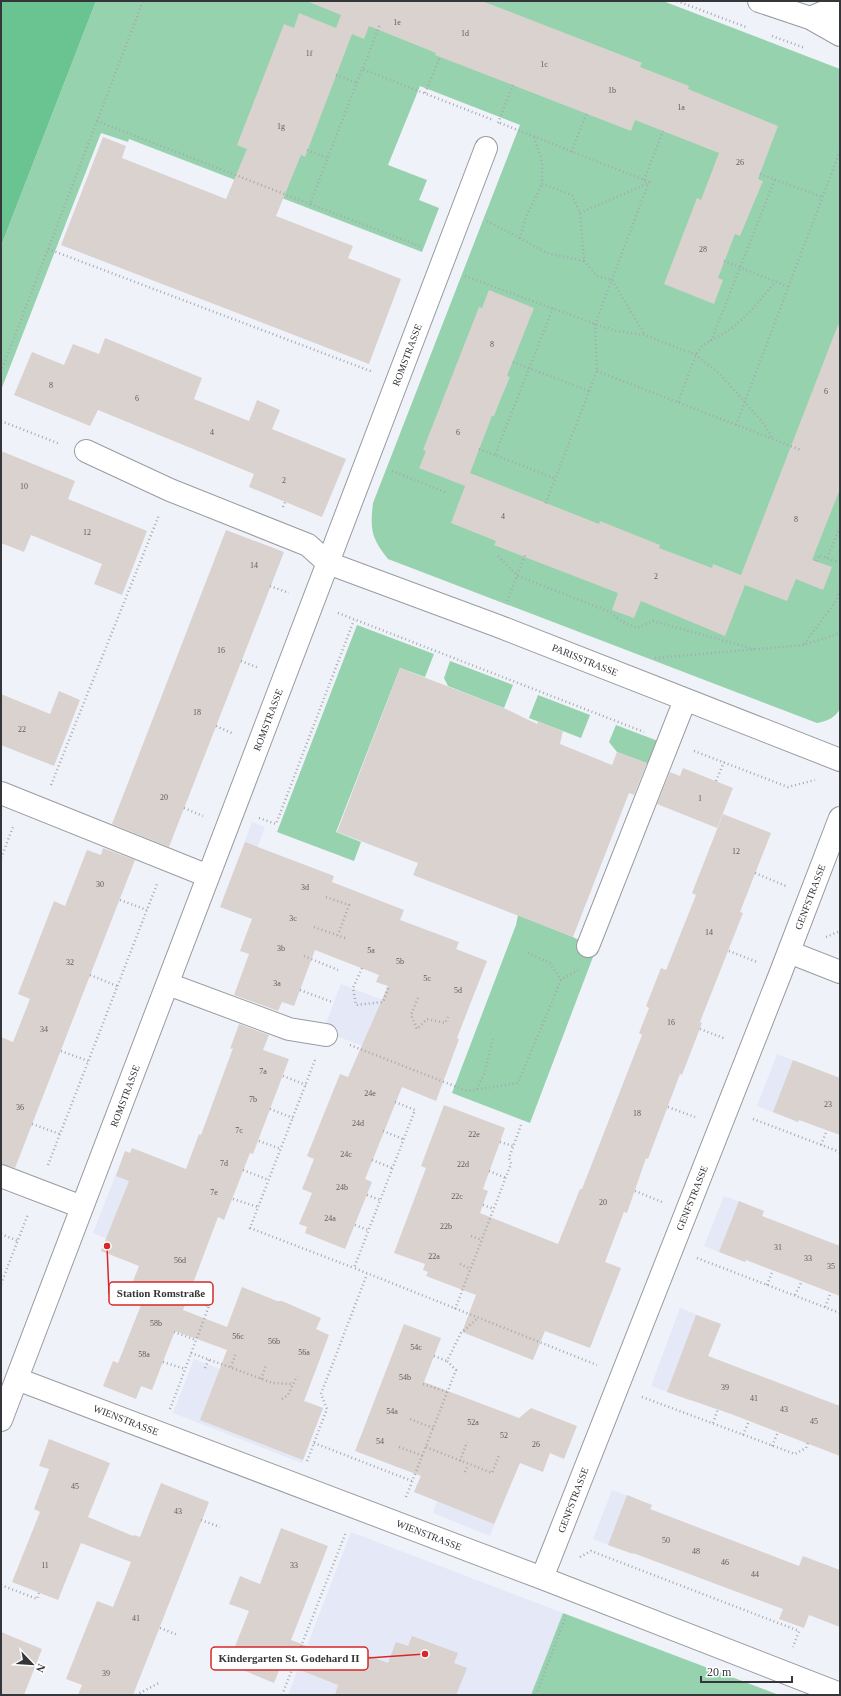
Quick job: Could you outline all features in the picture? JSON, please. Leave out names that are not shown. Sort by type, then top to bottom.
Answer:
[{"type":"street","points":[[759,1],[824,12],[840,13]]},
{"type":"street","points":[[813,9],[840,35]]},
{"type":"street","name":"ROMSTRASSE","points":[[1,1420],[486,148]]},
{"type":"street","points":[[86,451],[170,490],[308,546],[328,563]]},
{"type":"street","name":"PARISSTRASSE","points":[[328,563],[498,626],[840,760]]},
{"type":"street","points":[[588,946],[684,700]]},
{"type":"street","points":[[1,793],[208,876]]},
{"type":"street","name":"GENFSTRASSE","points":[[542,1578],[789,952],[840,818]]},
{"type":"street","points":[[789,952],[840,972]]},
{"type":"street","points":[[168,984],[289,1029],[326,1035]]},
{"type":"street","points":[[1,1176],[82,1207]]},
{"type":"street","name":"WIENSTRASSE","points":[[17,1379],[576,1591],[840,1694]]},
{"type":"path","points":[[1,372],[143,1]]},
{"type":"path","points":[[362,68],[380,24]]},
{"type":"path","points":[[425,93],[440,57]]},
{"type":"path","points":[[336,75],[357,84]]},
{"type":"path","points":[[486,148],[499,123],[513,85]]},
{"type":"path","points":[[571,152],[587,113]]},
{"type":"path","points":[[97,121],[310,204]]},
{"type":"path","points":[[644,180],[663,131]]},
{"type":"path","points":[[520,238],[526,217],[542,184],[542,162],[534,137]]},
{"type":"path","points":[[307,150],[328,158]]},
{"type":"path","points":[[736,425],[840,152]]},
{"type":"path","points":[[760,174],[822,197]]},
{"type":"path","points":[[712,341],[775,179]]},
{"type":"path","points":[[580,213],[649,182]]},
{"type":"path","points":[[542,184],[572,195],[580,213],[584,260],[597,276],[612,280],[645,335]]},
{"type":"path","points":[[462,211],[483,219],[547,253],[584,260]]},
{"type":"path","points":[[48,249],[397,381]]},
{"type":"path","points":[[724,261],[789,287]]},
{"type":"path","points":[[678,402],[696,355],[703,345],[731,329],[749,313],[776,281]]},
{"type":"path","points":[[495,455],[553,308]]},
{"type":"path","points":[[545,505],[597,371],[595,324],[616,331],[645,335],[696,355],[720,374],[764,424],[773,439]]},
{"type":"path","points":[[513,362],[589,391]]},
{"type":"path","points":[[597,371],[801,450]]},
{"type":"path","points":[[1,421],[65,446],[86,451]]},
{"type":"path","points":[[479,449],[556,479]]},
{"type":"path","points":[[367,461],[445,492]]},
{"type":"path","points":[[1,858],[32,806],[170,490]]},
{"type":"path","points":[[827,558],[840,527]]},
{"type":"path","points":[[498,626],[526,553]]},
{"type":"path","points":[[816,561],[819,555],[840,563]]},
{"type":"path","points":[[498,556],[518,576],[608,611],[621,621],[637,628],[654,621],[754,649]]},
{"type":"path","points":[[270,586],[313,602],[354,620],[788,787],[818,779]]},
{"type":"path","points":[[804,645],[836,601],[840,590]]},
{"type":"path","points":[[234,808],[276,824],[354,620]]},
{"type":"path","points":[[654,658],[804,645],[840,633]]},
{"type":"path","points":[[716,781],[724,762]]},
{"type":"path","points":[[1,1284],[167,860]]},
{"type":"path","points":[[755,873],[811,895]]},
{"type":"path","points":[[326,896],[349,905],[338,935]]},
{"type":"path","points":[[120,900],[147,910]]},
{"type":"path","points":[[314,927],[348,939]]},
{"type":"path","points":[[588,946],[578,970],[561,980],[518,1083],[467,1091],[326,1035],[250,1228],[478,1318],[743,1435],[795,1454],[806,1448],[808,1443]]},
{"type":"path","points":[[528,952],[550,963],[561,980]]},
{"type":"path","points":[[304,956],[338,970]]},
{"type":"path","points":[[362,968],[353,988],[356,1005],[383,1002],[389,986]]},
{"type":"path","points":[[90,975],[117,986]]},
{"type":"path","points":[[300,990],[332,1002]]},
{"type":"path","points":[[418,998],[411,1015],[417,1029],[427,1019],[445,1023],[448,1017]]},
{"type":"path","points":[[476,1090],[484,1074],[493,1039]]},
{"type":"path","points":[[61,1051],[88,1061]]},
{"type":"path","points":[[282,1076],[306,1085]]},
{"type":"path","points":[[354,1268],[415,1110],[394,1102]]},
{"type":"path","points":[[270,1109],[293,1118]]},
{"type":"path","points":[[727,1109],[840,1152]]},
{"type":"path","points":[[32,1124],[60,1134]]},
{"type":"path","points":[[455,1309],[506,1178],[511,1164],[509,1158],[521,1125]]},
{"type":"path","points":[[821,1145],[827,1130]]},
{"type":"path","points":[[383,1131],[403,1139]]},
{"type":"path","points":[[259,1141],[281,1149]]},
{"type":"path","points":[[500,1142],[513,1146]]},
{"type":"path","points":[[372,1160],[392,1168]]},
{"type":"path","points":[[243,1170],[269,1180]]},
{"type":"path","points":[[489,1171],[506,1178]]},
{"type":"path","points":[[367,1195],[380,1200]]},
{"type":"path","points":[[233,1198],[258,1207]]},
{"type":"path","points":[[482,1206],[494,1210]]},
{"type":"path","points":[[355,1225],[368,1230]]},
{"type":"path","points":[[1,1234],[18,1241]]},
{"type":"path","points":[[471,1236],[482,1240]]},
{"type":"path","points":[[672,1248],[840,1313]]},
{"type":"path","points":[[460,1264],[471,1269]]},
{"type":"path","points":[[767,1285],[773,1270]]},
{"type":"path","points":[[298,1485],[327,1409],[321,1394],[367,1274]]},
{"type":"path","points":[[795,1296],[802,1281]]},
{"type":"path","points":[[825,1307],[831,1292]]},
{"type":"path","points":[[161,1434],[209,1306],[188,1298]]},
{"type":"path","points":[[447,1361],[461,1332],[478,1318]]},
{"type":"path","points":[[174,1332],[196,1340]]},
{"type":"path","points":[[191,1353],[273,1383],[293,1384]]},
{"type":"path","points":[[231,1367],[236,1353]]},
{"type":"path","points":[[396,1523],[456,1370],[447,1361],[434,1356]]},
{"type":"path","points":[[205,1368],[208,1359]]},
{"type":"path","points":[[163,1362],[185,1369]]},
{"type":"path","points":[[260,1379],[266,1365]]},
{"type":"path","points":[[282,1399],[288,1395],[297,1376]]},
{"type":"path","points":[[423,1384],[447,1392]]},
{"type":"path","points":[[713,1423],[718,1409]]},
{"type":"path","points":[[410,1419],[433,1428]]},
{"type":"path","points":[[743,1435],[749,1421]]},
{"type":"path","points":[[772,1446],[778,1432]]},
{"type":"path","points":[[460,1461],[467,1442]]},
{"type":"path","points":[[314,1443],[412,1481]]},
{"type":"path","points":[[426,1447],[468,1465],[476,1466],[492,1473],[499,1455]]},
{"type":"path","points":[[399,1448],[422,1456]]},
{"type":"path","points":[[465,1472],[468,1465]]},
{"type":"path","points":[[282,1695],[356,1507]]},
{"type":"path","points":[[202,1520],[220,1527]]},
{"type":"path","points":[[542,1578],[591,1551],[799,1631],[792,1648]]},
{"type":"path","points":[[1,1585],[37,1599],[39,1593]]},
{"type":"path","points":[[536,1695],[576,1591]]},
{"type":"path","points":[[160,1628],[178,1635]]},
{"type":"path","points":[[136,1695],[159,1683]]},
{"type":"shaded area","points":[[252,822],[265,827],[233,912],[220,907]]},
{"type":"shaded area","points":[[341,984],[428,1017],[425,1026],[459,1039],[445,1077],[323,1031]]},
{"type":"shaded area","points":[[777,1054],[818,1070],[798,1122],[757,1106]]},
{"type":"shaded area","points":[[125,1151],[138,1156],[140,1151],[165,1161],[154,1190],[123,1245],[93,1233]]},
{"type":"shaded area","points":[[724,1196],[764,1211],[745,1262],[704,1246]]},
{"type":"shaded area","points":[[680,1308],[721,1324],[691,1401],[651,1386]]},
{"type":"shaded area","points":[[194,1359],[323,1408],[302,1463],[173,1413]]},
{"type":"shaded area","points":[[429,1454],[510,1487],[490,1536],[433,1513],[437,1501],[414,1492]]},
{"type":"shaded area","points":[[612,1490],[652,1505],[633,1554],[593,1539]]},
{"type":"shaded area","points":[[351,1532],[563,1613],[531,1695],[288,1695]]},
{"type":"green space","points":[[1,1],[96,1],[1,246]]},
{"type":"green space","points":[[96,1],[663,1],[840,69],[840,708],[834,717],[817,723],[388,559],[378,545],[372,527],[373,503],[520,125],[420,86],[388,165],[427,180],[419,200],[439,208],[422,252],[129,139],[128,142],[101,133],[1,390],[1,246]]},
{"type":"green space","points":[[357,625],[434,654],[425,677],[400,668],[336,832],[361,842],[354,861],[277,832]]},
{"type":"green space","points":[[450,661],[513,685],[504,708],[448,686],[444,678]]},
{"type":"green space","points":[[538,695],[590,715],[581,738],[529,718]]},
{"type":"green space","points":[[616,725],[658,741],[649,764],[617,752],[609,742]]},
{"type":"green space","points":[[518,915],[573,937],[596,949],[530,1123],[452,1093],[516,925]]},
{"type":"green space","points":[[563,1613],[779,1695],[531,1695]]},
{"type":"building","points":[[309,1],[482,1],[642,63],[640,67],[689,86],[688,89],[778,126],[758,179],[763,181],[740,236],[735,234],[718,278],[723,280],[714,304],[664,284],[697,198],[701,200],[719,153],[635,120],[631,131],[435,55],[436,53],[369,26],[364,39],[352,34],[305,157],[301,155],[276,216],[353,246],[348,258],[401,279],[369,364],[61,245],[103,137],[126,146],[122,158],[226,199],[247,149],[237,145],[284,24],[294,28],[299,13],[336,28],[341,15]]},
{"type":"building","points":[[489,290],[534,308],[507,376],[510,377],[494,416],[492,416],[465,486],[419,468],[426,451],[423,450],[479,307],[482,308]]},
{"type":"building","points":[[838,325],[840,326],[840,489],[812,560],[832,567],[823,590],[796,579],[787,601],[745,585],[725,636],[641,601],[634,618],[612,610],[618,593],[494,545],[496,541],[451,523],[470,473],[599,524],[600,521],[660,545],[659,548],[712,568],[713,564],[741,575]]},
{"type":"building","points":[[105,338],[202,378],[194,399],[249,421],[257,400],[280,410],[272,429],[346,459],[322,517],[249,487],[254,474],[98,410],[90,426],[14,395],[32,352],[64,365],[73,344],[99,354]]},
{"type":"building","points":[[1,451],[75,481],[68,499],[147,531],[122,595],[94,584],[102,564],[31,535],[24,552],[1,543]]},
{"type":"building","points":[[226,530],[284,552],[169,847],[112,824]]},
{"type":"building","points":[[400,668],[504,708],[537,724],[538,721],[563,731],[560,744],[612,765],[617,752],[647,763],[634,795],[629,793],[573,937],[413,875],[418,863],[337,832]]},
{"type":"building","points":[[59,691],[80,700],[54,766],[1,745],[1,694],[50,714]]},
{"type":"building","points":[[683,768],[733,788],[717,828],[657,804],[670,772],[680,776]]},
{"type":"building","points":[[723,814],[771,833],[740,912],[743,913],[700,1022],[702,1023],[682,1075],[680,1074],[648,1159],[646,1158],[627,1213],[624,1212],[605,1262],[621,1268],[590,1348],[545,1331],[533,1360],[462,1332],[476,1295],[426,1276],[428,1272],[423,1270],[425,1264],[394,1253],[426,1168],[421,1166],[444,1105],[505,1128],[483,1189],[488,1191],[480,1213],[558,1244],[580,1189],[582,1189],[642,1035],[639,1033],[649,1008],[646,1006],[661,968],[666,970],[696,895],[692,893]]},
{"type":"building","points":[[245,842],[334,876],[332,882],[404,910],[400,920],[459,942],[456,949],[487,961],[457,1038],[459,1039],[436,1101],[402,1087],[365,1179],[372,1182],[345,1249],[305,1233],[307,1227],[299,1224],[312,1193],[302,1189],[314,1159],[307,1156],[340,1074],[348,1077],[388,986],[376,982],[379,975],[315,950],[294,1006],[282,1002],[278,1011],[234,995],[249,954],[240,951],[252,919],[220,907]]},
{"type":"building","points":[[103,848],[135,860],[15,1168],[1,1164],[1,1037],[13,1042],[30,999],[18,994],[54,901],[65,906],[87,850],[101,855]]},
{"type":"building","points":[[239,1024],[269,1035],[263,1050],[289,1059],[253,1154],[250,1153],[224,1220],[218,1217],[183,1310],[227,1327],[242,1287],[277,1301],[282,1301],[321,1318],[316,1329],[329,1335],[304,1401],[323,1408],[303,1460],[200,1420],[227,1350],[175,1331],[152,1390],[141,1386],[136,1399],[103,1386],[113,1361],[118,1363],[143,1300],[128,1294],[139,1266],[101,1251],[129,1181],[116,1176],[125,1151],[130,1153],[132,1148],[186,1169],[199,1134],[201,1135],[233,1048],[230,1049]]},
{"type":"building","points":[[793,1060],[840,1078],[840,1135],[799,1120],[798,1122],[773,1112]]},
{"type":"building","points":[[739,1201],[764,1211],[762,1216],[840,1246],[840,1296],[746,1260],[745,1262],[719,1252]]},
{"type":"building","points":[[696,1315],[721,1324],[708,1356],[840,1406],[840,1456],[731,1414],[667,1392]]},
{"type":"building","points":[[404,1324],[441,1338],[424,1382],[519,1418],[531,1408],[577,1426],[564,1459],[550,1453],[543,1472],[520,1463],[494,1524],[414,1492],[421,1476],[355,1451]]},
{"type":"building","points":[[49,1439],[110,1463],[88,1517],[133,1536],[140,1537],[161,1483],[209,1502],[133,1695],[78,1695],[82,1685],[66,1679],[97,1601],[113,1607],[131,1562],[81,1543],[58,1600],[12,1582],[40,1512],[34,1509],[49,1469],[39,1466]]},
{"type":"building","points":[[627,1495],[652,1505],[650,1509],[799,1566],[803,1556],[840,1570],[840,1627],[809,1615],[804,1628],[779,1619],[783,1609],[608,1545]]},
{"type":"building","points":[[281,1528],[328,1546],[291,1640],[339,1658],[343,1646],[388,1663],[396,1642],[408,1646],[412,1636],[458,1653],[454,1663],[467,1668],[456,1695],[335,1695],[338,1685],[282,1663],[274,1683],[228,1664],[249,1611],[229,1604],[240,1576],[260,1584]]},
{"type":"building","points":[[1,1632],[42,1649],[24,1695],[1,1695]]},
{"type":"place","name":"Station Romstraße","points":[[107,1246]]},
{"type":"place","name":"Kindergarten St. Godehard II","points":[[425,1654]]}]
